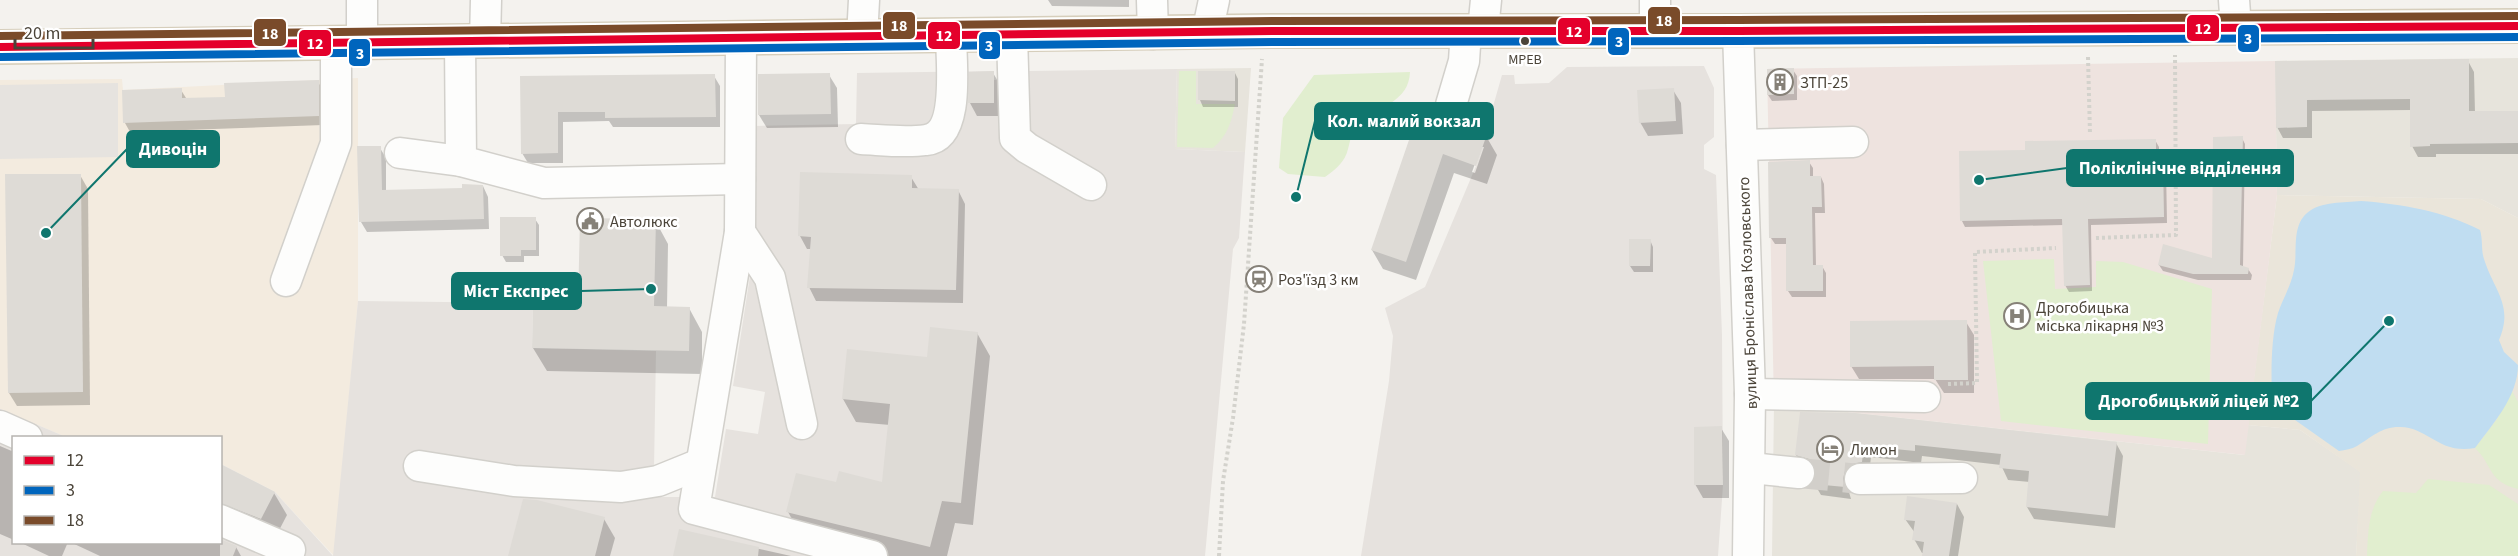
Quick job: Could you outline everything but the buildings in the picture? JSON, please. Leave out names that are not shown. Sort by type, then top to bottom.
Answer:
[{"type":"main road","points":[[0,47],[1208,33],[1478,20],[1655,16],[1738,31],[2235,14],[2518,26]]},
{"type":"street","points":[[286,281],[336,144],[349,43],[362,0]]},
{"type":"street","points":[[461,161],[472,42],[486,0]]},
{"type":"street","points":[[862,37],[864,0]]},
{"type":"street","points":[[1152,0],[1153,34]]},
{"type":"street","points":[[1208,33],[1214,0]]},
{"type":"street","points":[[1451,105],[1478,20]]},
{"type":"street","name":"вулиця Броніслава Козловського","points":[[1738,31],[1750,394],[1751,468],[1748,556]]},
{"type":"street","points":[[1012,35],[1015,138],[1027,148],[1091,185]]},
{"type":"street","points":[[861,139],[928,140],[941,135],[950,117],[951,36]]},
{"type":"street","points":[[741,38],[740,232],[694,509],[872,556]]},
{"type":"street","points":[[1742,145],[1853,142]]},
{"type":"street","points":[[400,153],[461,161],[544,183],[740,179]]},
{"type":"street","points":[[740,232],[770,278],[802,424]]},
{"type":"street","points":[[1750,394],[1935,390]]},
{"type":"street","points":[[0,426],[22,436]]},
{"type":"street","points":[[419,466],[514,481],[621,487],[657,481],[700,464]]},
{"type":"street","points":[[1751,468],[1799,473]]},
{"type":"street","points":[[1860,479],[1962,478]]},
{"type":"street","points":[[222,521],[290,550]]},
{"type":"path","points":[[2096,238],[2176,236],[2175,51]]},
{"type":"path","points":[[2088,52],[2090,134]]},
{"type":"path","points":[[1219,556],[1223,481],[1244,324],[1263,56]]},
{"type":"path","points":[[1935,390],[1977,383],[1975,252],[2056,248]]},
{"type":"shaded area","points":[[2518,58],[2518,218],[2481,199],[2277,195],[2275,61]]},
{"type":"shaded area","name":"Дрогобицька міська лікарня №3","points":[[2275,61],[2277,195],[2245,455],[1774,404],[1767,69]]},
{"type":"shaded area","points":[[1704,66],[1714,88],[1714,137],[1704,145],[1704,169],[1716,175],[1722,335],[1723,485],[1718,556],[1361,556],[1389,381],[1393,336],[1385,308],[1425,287],[1476,166],[1502,75],[1514,75],[1515,84],[1549,83],[1567,67]]},
{"type":"shaded area","points":[[1251,68],[1245,152],[1175,149],[1177,69]]},
{"type":"shaded area","points":[[1177,69],[1175,149],[1245,152],[1239,238],[1233,249],[1205,556],[333,556],[358,301],[533,303],[532,348],[656,351],[654,469],[662,497],[715,497],[726,429],[758,434],[765,392],[733,386],[750,276],[767,253],[753,219],[755,126],[856,124],[857,73],[994,71],[994,80],[1026,79],[1029,71]]},
{"type":"shaded area","points":[[358,78],[358,301],[334,556],[275,492],[222,465],[222,436],[64,436],[0,409],[0,80],[122,79],[123,90]]},
{"type":"shaded area","points":[[118,83],[118,157],[0,159],[0,85]]},
{"type":"shaded area","points":[[2277,195],[2481,199],[2518,218],[2518,556],[2356,556],[2360,472],[2300,430],[2248,425]]},
{"type":"shaded area","points":[[1774,404],[2244,455],[2248,425],[2300,430],[2361,472],[2356,556],[1772,556]]},
{"type":"shaded area","points":[[0,409],[64,436],[12,436],[12,544],[222,544],[222,465],[275,492],[333,556],[0,556]]},
{"type":"green space","points":[[1179,71],[1196,71],[1196,104],[1235,104],[1228,128],[1213,148],[1177,147]]},
{"type":"green space","points":[[1410,72],[1408,82],[1399,97],[1356,126],[1345,158],[1325,177],[1288,174],[1279,168],[1283,118],[1314,75]]},
{"type":"green space","points":[[2054,259],[2055,289],[2096,287],[2096,261],[2123,262],[2212,289],[2208,444],[2001,421],[1983,261]]},
{"type":"green space","points":[[2512,391],[2518,402],[2518,489],[2501,482],[2475,448],[2497,419]]},
{"type":"green space","points":[[2428,479],[2489,485],[2518,504],[2518,556],[2367,556],[2372,514],[2383,491],[2416,493]]},
{"type":"water","points":[[2361,201],[2422,210],[2452,218],[2480,230],[2484,259],[2503,307],[2503,328],[2499,340],[2504,352],[2518,365],[2514,388],[2509,399],[2475,448],[2452,448],[2418,431],[2393,427],[2355,447],[2339,451],[2295,420],[2272,396],[2274,333],[2278,313],[2293,276],[2299,225],[2307,213],[2319,206]]},
{"type":"tunnel","points":[[1799,473],[1860,479]]},
{"type":"transit line","name":"18","points":[[0,36],[1278,21],[2518,16]]},
{"type":"transit line","name":"12","points":[[0,47],[1278,31],[1738,31],[2518,26]]},
{"type":"transit line","name":"3","points":[[0,57],[1278,42],[2518,37]]},
{"type":"place","name":"МРЕВ","points":[[1525,41]]},
{"type":"place","name":"ЗТП-25","points":[[1780,82]]},
{"type":"place","name":"Поліклінічне відділення","points":[[1979,180]]},
{"type":"place","name":"Кол. малий вокзал","points":[[1296,197]]},
{"type":"place","name":"Автолюкс","points":[[590,221]]},
{"type":"place","name":"Дивоцін","points":[[46,233]]},
{"type":"place","name":"Роз'їзд 3 км","points":[[1259,279]]},
{"type":"place","name":"Міст Експрес","points":[[651,289]]},
{"type":"place","name":"Дрогобицька міська лікарня №3","points":[[2017,316]]},
{"type":"place","name":"Дрогобицький ліцей №2","points":[[2389,321]]},
{"type":"place","name":"Лимон","points":[[1830,449]]}]
